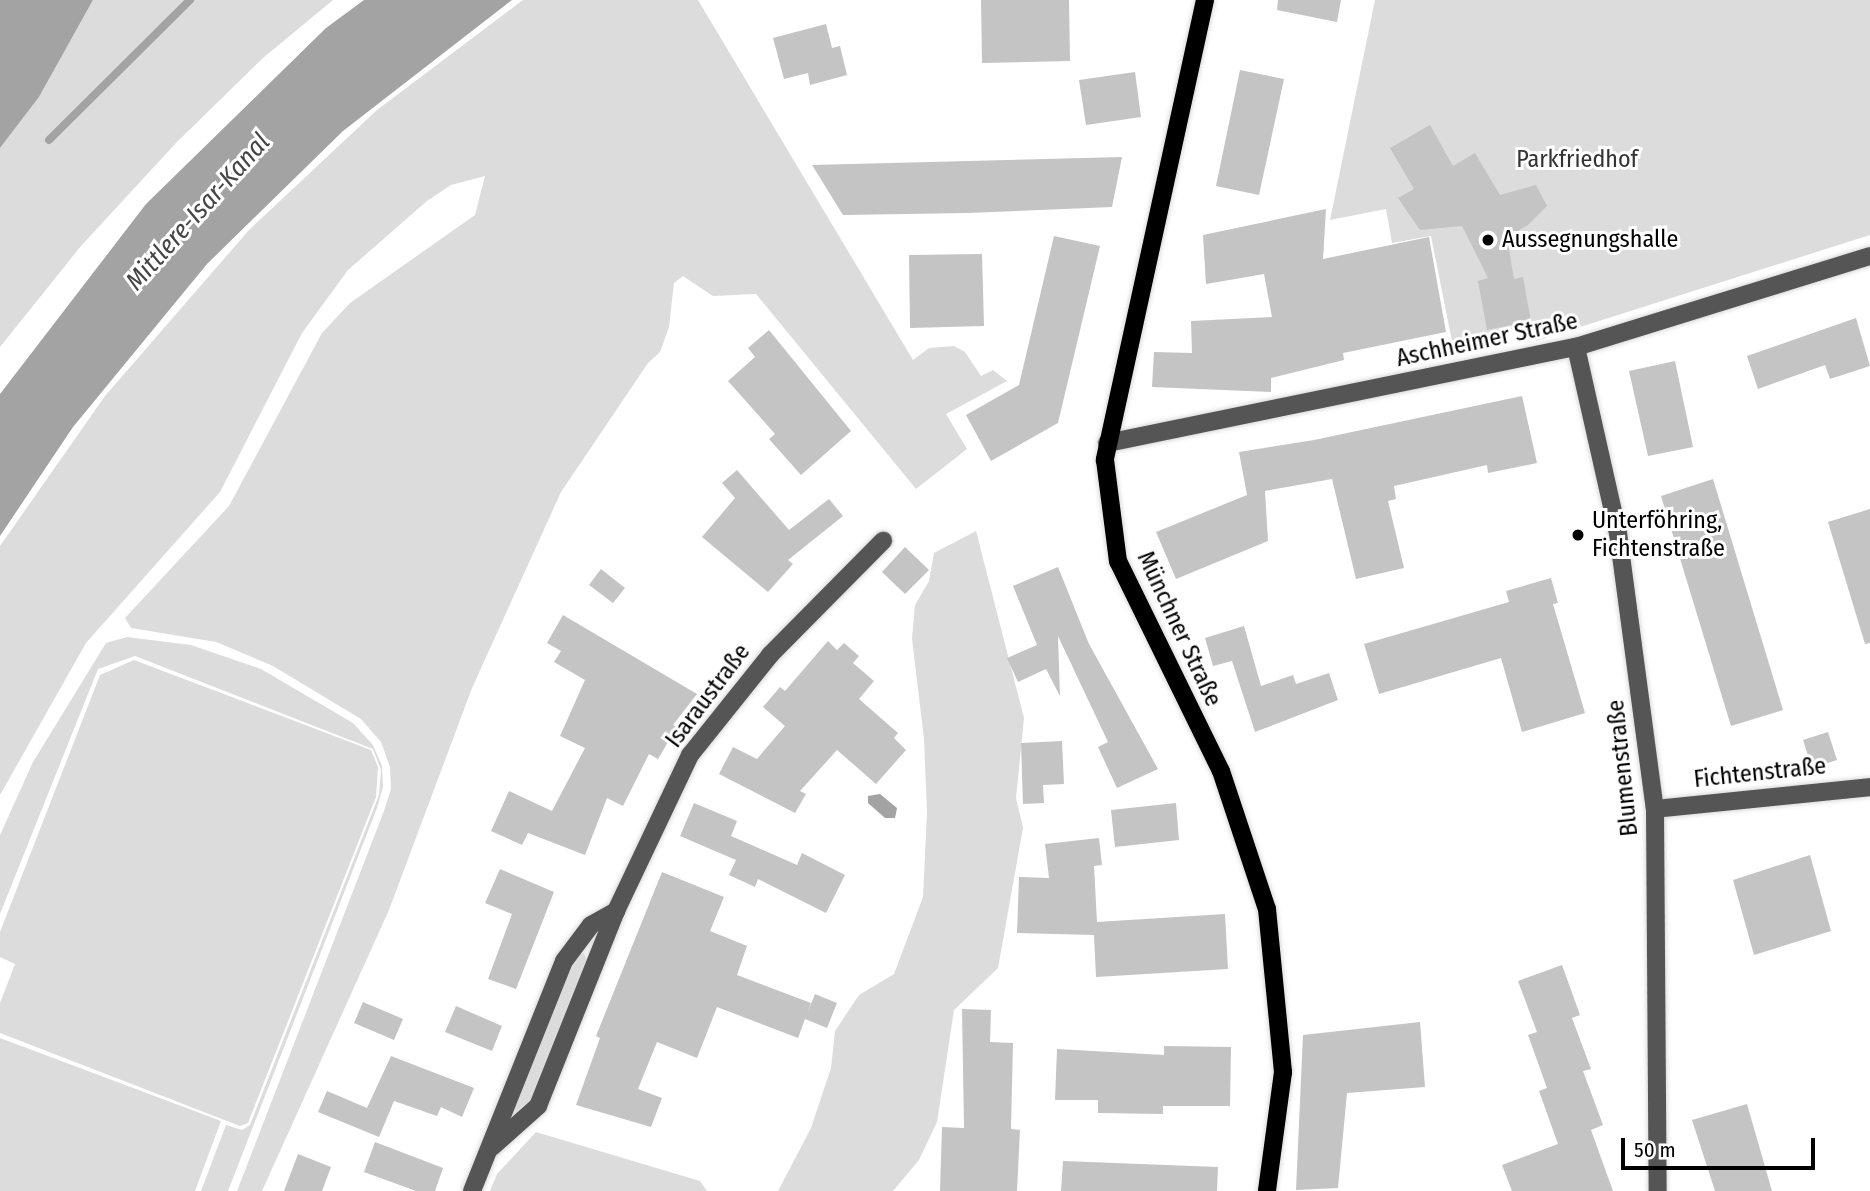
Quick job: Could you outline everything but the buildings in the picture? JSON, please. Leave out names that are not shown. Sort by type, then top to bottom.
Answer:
[{"type":"main road","name":"Münchner Straße","points":[[1205,0],[1107,443],[1118,561],[1221,771],[1268,909],[1283,1072],[1267,1191]]},
{"type":"street","name":"Aschheimer Straße","points":[[1107,443],[1576,346],[1870,256]]},
{"type":"street","name":"Blumenstraße","points":[[1576,346],[1618,533],[1655,808],[1658,1191]]},
{"type":"street","name":"Isaraustraße","points":[[492,1147],[538,1107],[616,911],[690,755],[770,655],[883,541]]},
{"type":"street","name":"Fichtenstraße","points":[[1655,808],[1870,787]]},
{"type":"street","name":"Isaraustraße","points":[[472,1191],[492,1147],[564,961],[592,925],[616,911]]},
{"type":"green space","points":[[93,0],[333,0],[263,58],[176,143],[81,246],[0,347],[0,148],[39,97]]},
{"type":"green space","points":[[523,0],[698,0],[913,360],[929,348],[954,346],[965,352],[981,376],[993,370],[1007,381],[946,414],[967,449],[916,489],[756,294],[713,296],[683,276],[674,283],[669,327],[660,352],[648,363],[561,492],[472,688],[389,910],[262,1191],[237,1191],[384,811],[391,789],[390,767],[381,742],[361,719],[273,666],[216,642],[131,628],[125,618],[229,506],[322,333],[350,303],[475,215],[485,176],[451,185],[427,201],[348,270],[302,333],[220,492],[86,643],[0,795],[0,546],[105,396],[249,230],[377,110]]},
{"type":"green space","name":"Parkfriedhof","points":[[1375,0],[1870,0],[1870,235],[1536,341],[1532,325],[1452,341],[1431,236],[1392,243],[1386,209],[1330,220]]},
{"type":"green space","points":[[976,531],[1024,718],[1016,798],[1023,828],[998,968],[954,1010],[937,1122],[919,1160],[893,1191],[778,1191],[811,1128],[831,1068],[835,1031],[859,995],[894,974],[923,897],[927,813],[924,739],[912,639],[915,605],[929,581],[934,553]]},
{"type":"green space","points":[[127,637],[191,645],[261,669],[353,723],[373,745],[382,766],[383,787],[377,808],[228,1191],[201,1191],[226,1125],[242,1130],[250,1125],[379,795],[381,770],[373,749],[135,656],[98,669],[0,914],[0,835],[33,762],[106,643]]},
{"type":"green space","points":[[134,660],[371,750],[378,767],[376,797],[248,1123],[240,1126],[0,1033],[0,1003],[15,964],[0,957],[0,932],[100,675]]},
{"type":"green space","points":[[584,953],[588,964],[533,1099],[516,1111],[514,1105],[572,958]]},
{"type":"green space","points":[[0,1038],[221,1121],[195,1191],[0,1191]]},
{"type":"green space","points":[[536,1132],[700,1181],[707,1191],[490,1191],[497,1174]]},
{"type":"water","points":[[0,0],[93,0],[39,97],[0,148]]},
{"type":"water","name":"Mittlere-Isar-Kanal","points":[[364,0],[512,0],[343,131],[207,264],[73,427],[0,536],[0,394],[146,204],[326,28]]},
{"type":"water","points":[[880,794],[897,808],[895,818],[885,818],[868,803],[868,796]]},
{"type":"waterway","points":[[49,140],[190,0]]},
{"type":"place","name":"Aussegnungshalle","points":[[1488,240]]},
{"type":"place","name":"Unterföhring, Fichtenstraße","points":[[1578,535]]}]
